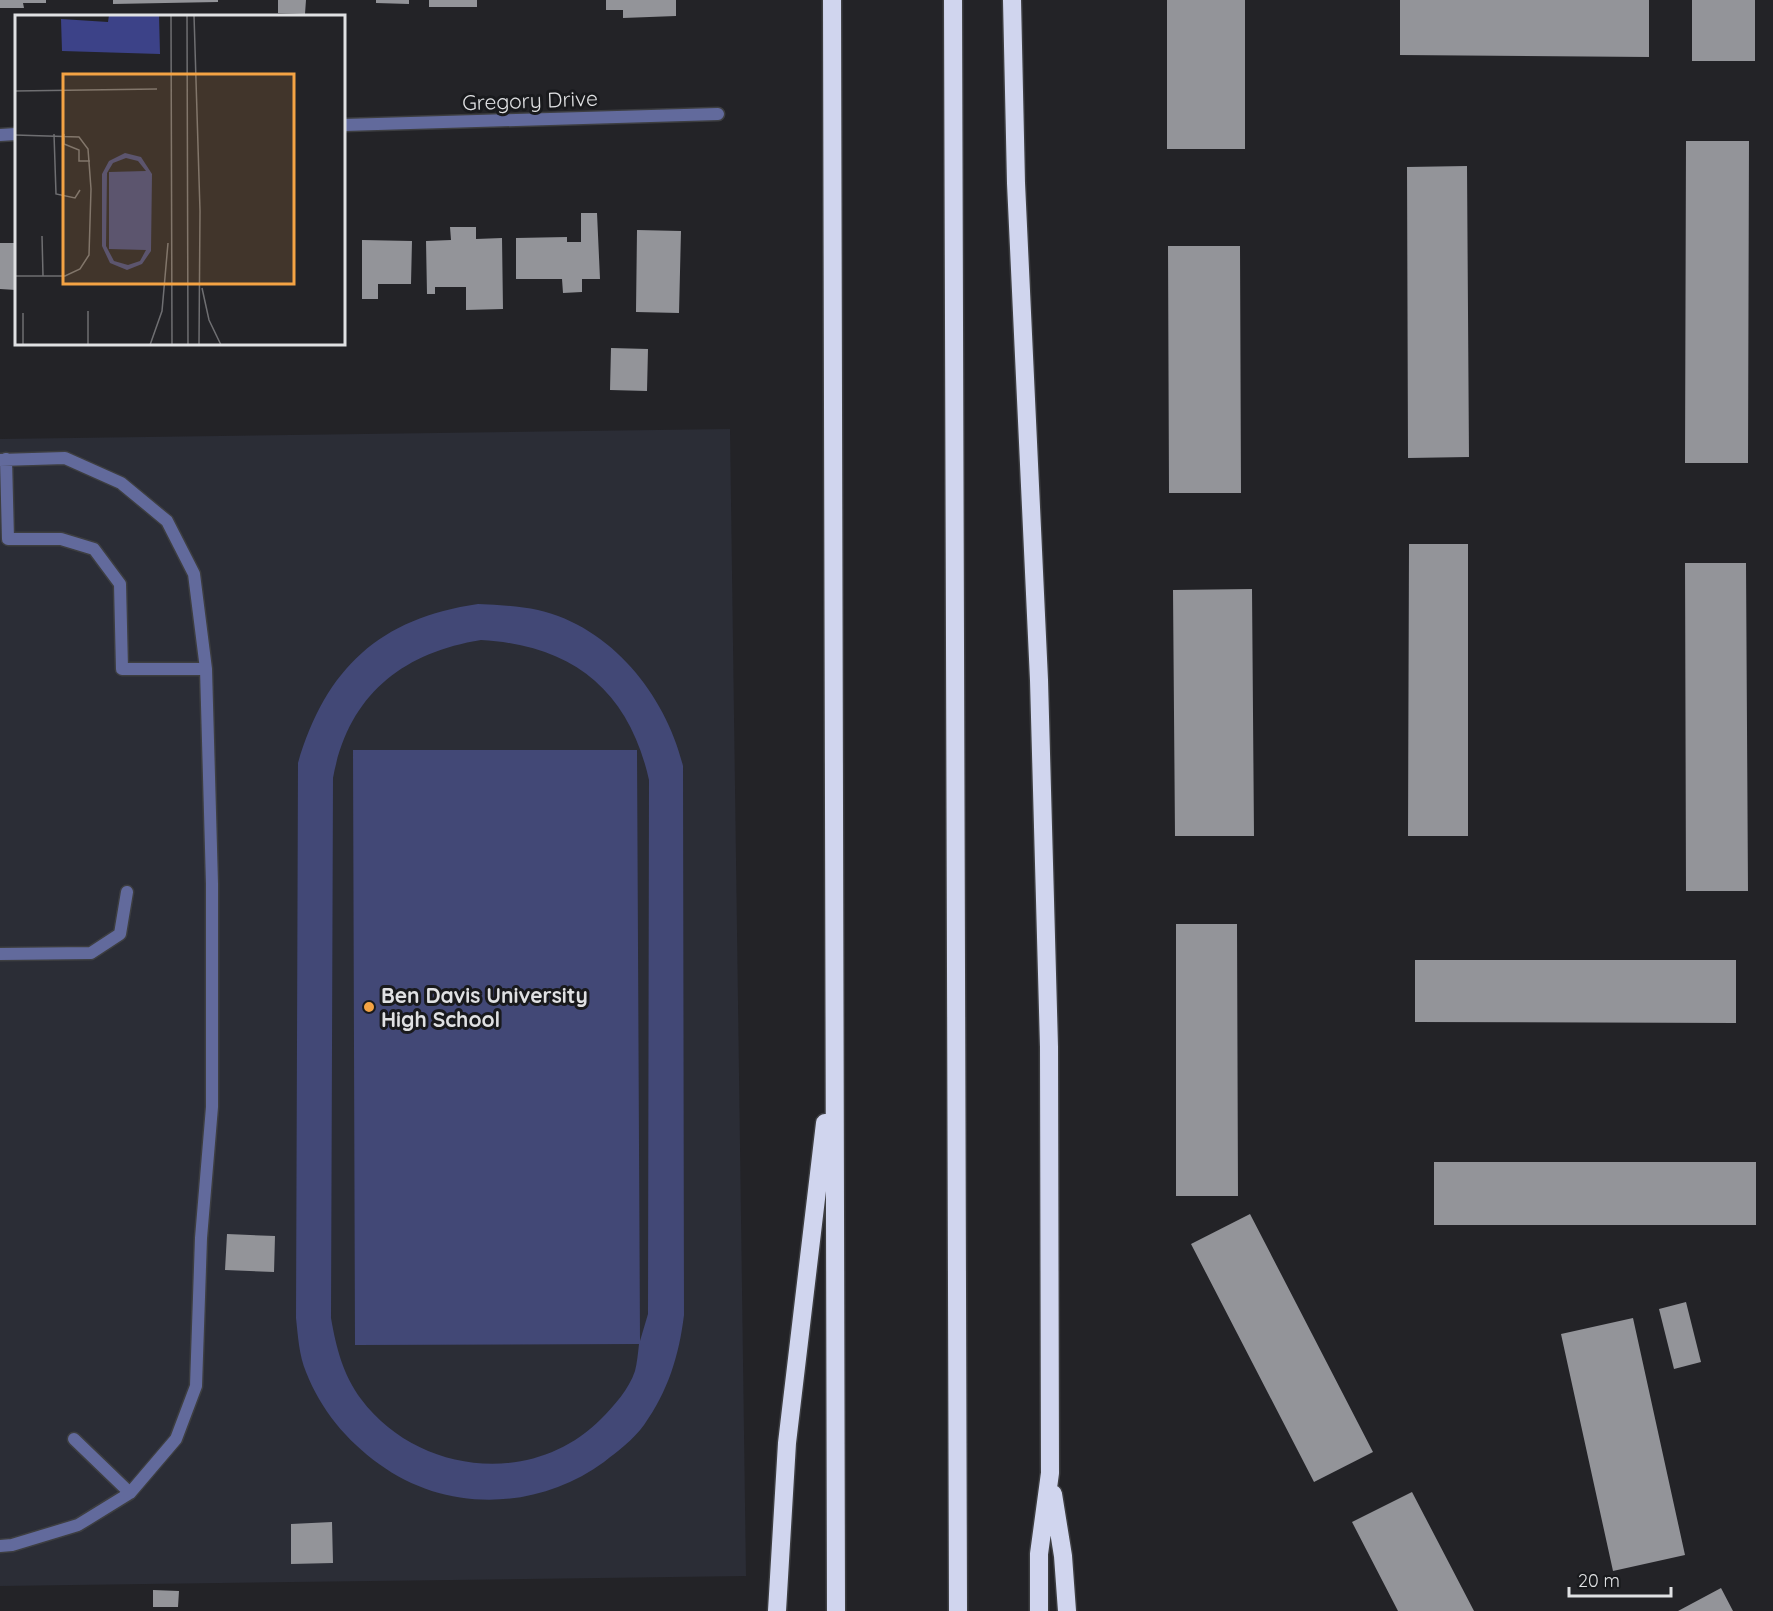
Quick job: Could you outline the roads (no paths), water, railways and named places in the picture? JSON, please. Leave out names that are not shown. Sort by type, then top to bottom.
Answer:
[{"type":"highway","points":[[832,0],[836,1611]]},
{"type":"highway","points":[[953,0],[958,1611]]},
{"type":"highway","points":[[1012,0],[1016,195],[1039,680],[1048,1036],[1050,1473],[1039,1554],[1039,1611]]},
{"type":"highway","points":[[777,1611],[787,1443],[835,1044]]},
{"type":"highway","points":[[1050,1473],[1063,1556],[1067,1611]]},
{"type":"street","name":"Gregory Drive","points":[[345,125],[718,114]]},
{"type":"street","points":[[0,135],[15,134]]},
{"type":"street","points":[[0,1546],[12,1545],[78,1525],[130,1493],[176,1439],[196,1386],[201,1238],[212,1107],[212,884],[206,669],[194,574],[167,521],[121,483],[65,458],[3,460],[8,539],[62,539],[94,549],[120,584],[122,669],[206,669]]},
{"type":"street","points":[[0,954],[91,953],[120,934],[127,892]]},
{"type":"street","points":[[74,1439],[130,1493]]},
{"type":"place","name":"Ben Davis University High School","points":[[369,1007]]}]
